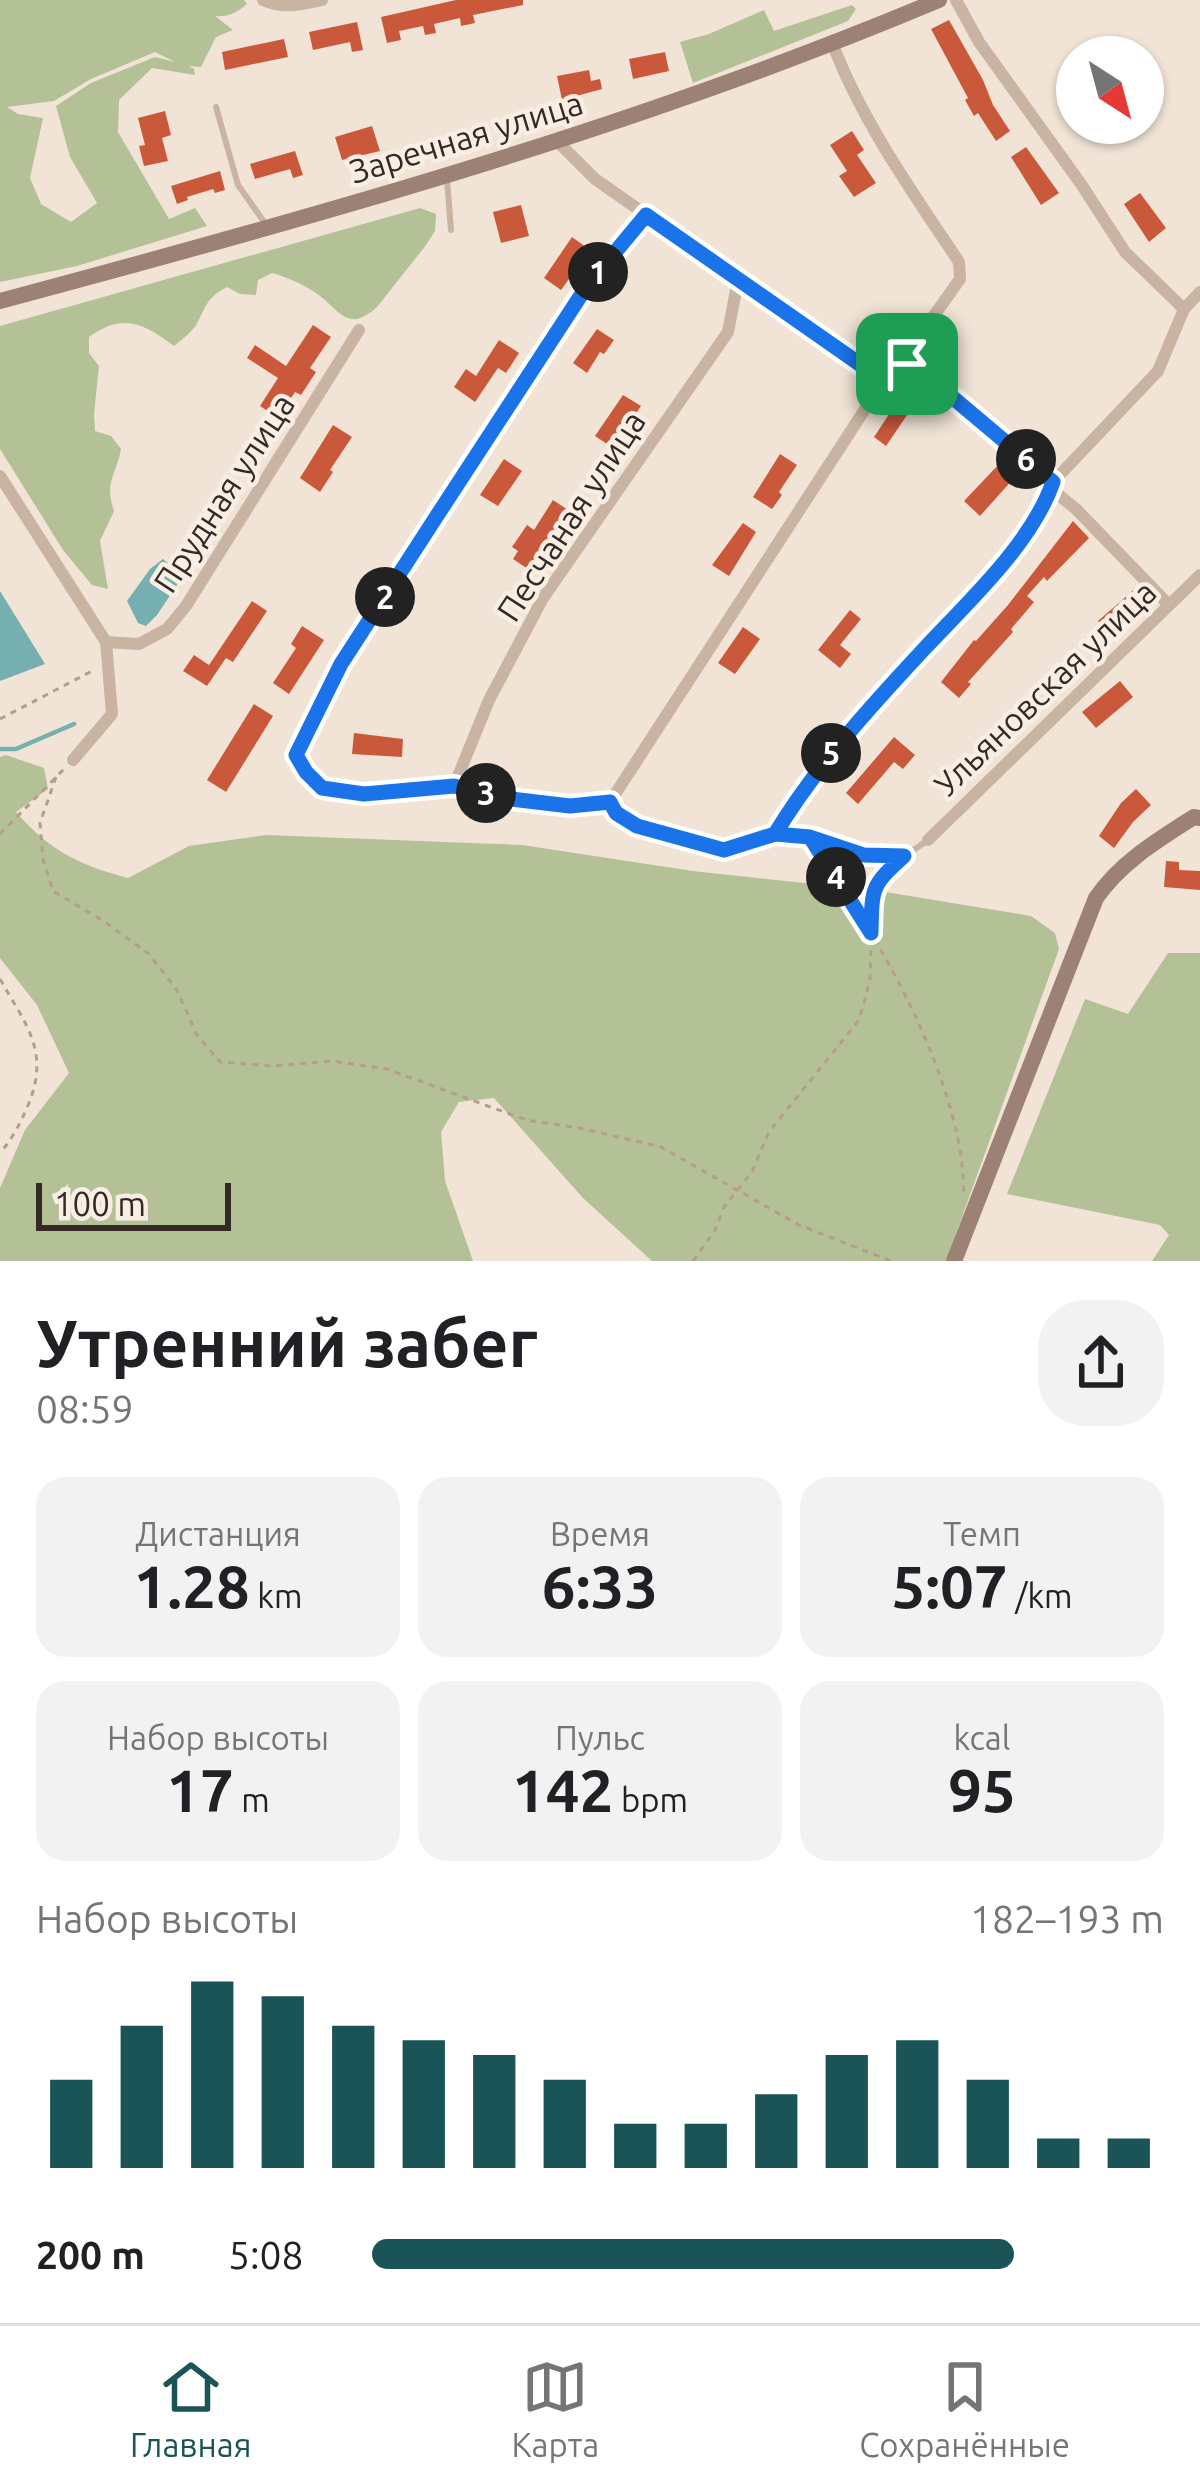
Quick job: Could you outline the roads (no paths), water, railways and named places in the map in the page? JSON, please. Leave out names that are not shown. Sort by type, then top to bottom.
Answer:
[{"type":"main road","name":"Заречная улица","points":[[0,302],[269,229],[558,142],[833,45],[939,0]]},
{"type":"main road","points":[[953,1261],[1096,898],[1146,848],[1198,814]]},
{"type":"street","points":[[263,0],[295,6],[322,0]]},
{"type":"street","points":[[956,0],[979,41],[1125,252],[1184,309]]},
{"type":"street","points":[[833,45],[847,80],[903,179],[959,262],[960,279],[913,345],[907,364]]},
{"type":"street","points":[[558,142],[595,179],[871,372],[873,388],[869,403],[610,802]]},
{"type":"street","points":[[296,755],[341,664],[442,508],[587,286],[646,215]]},
{"type":"street","name":"Песчаная улица","points":[[454,786],[489,700],[543,598],[728,332],[737,280]]},
{"type":"street","points":[[775,834],[806,784],[864,713],[1015,550],[1052,485],[1158,371],[1184,309],[1200,292]]},
{"type":"street","name":"Прудная улица","points":[[106,642],[139,644],[167,628],[186,606],[359,330]]},
{"type":"street","points":[[871,372],[892,359],[920,370],[1052,485],[1168,604]]},
{"type":"street","points":[[0,476],[106,642],[112,714],[74,760]]},
{"type":"street","name":"Ульяновская улица","points":[[928,840],[1200,575]]},
{"type":"lane","points":[[216,107],[238,184],[269,229]]},
{"type":"lane","points":[[446,176],[451,230]]},
{"type":"lane","points":[[296,755],[322,788],[364,794],[454,786],[570,806],[610,802],[616,813],[637,826],[724,850],[775,834],[810,837],[864,855],[904,856],[928,840]]},
{"type":"water","points":[[163,559],[175,570],[177,585],[146,626],[138,623],[127,601]]},
{"type":"water","points":[[0,591],[45,664],[0,681]]},
{"type":"waterway","points":[[0,749],[16,749],[74,724]]}]
